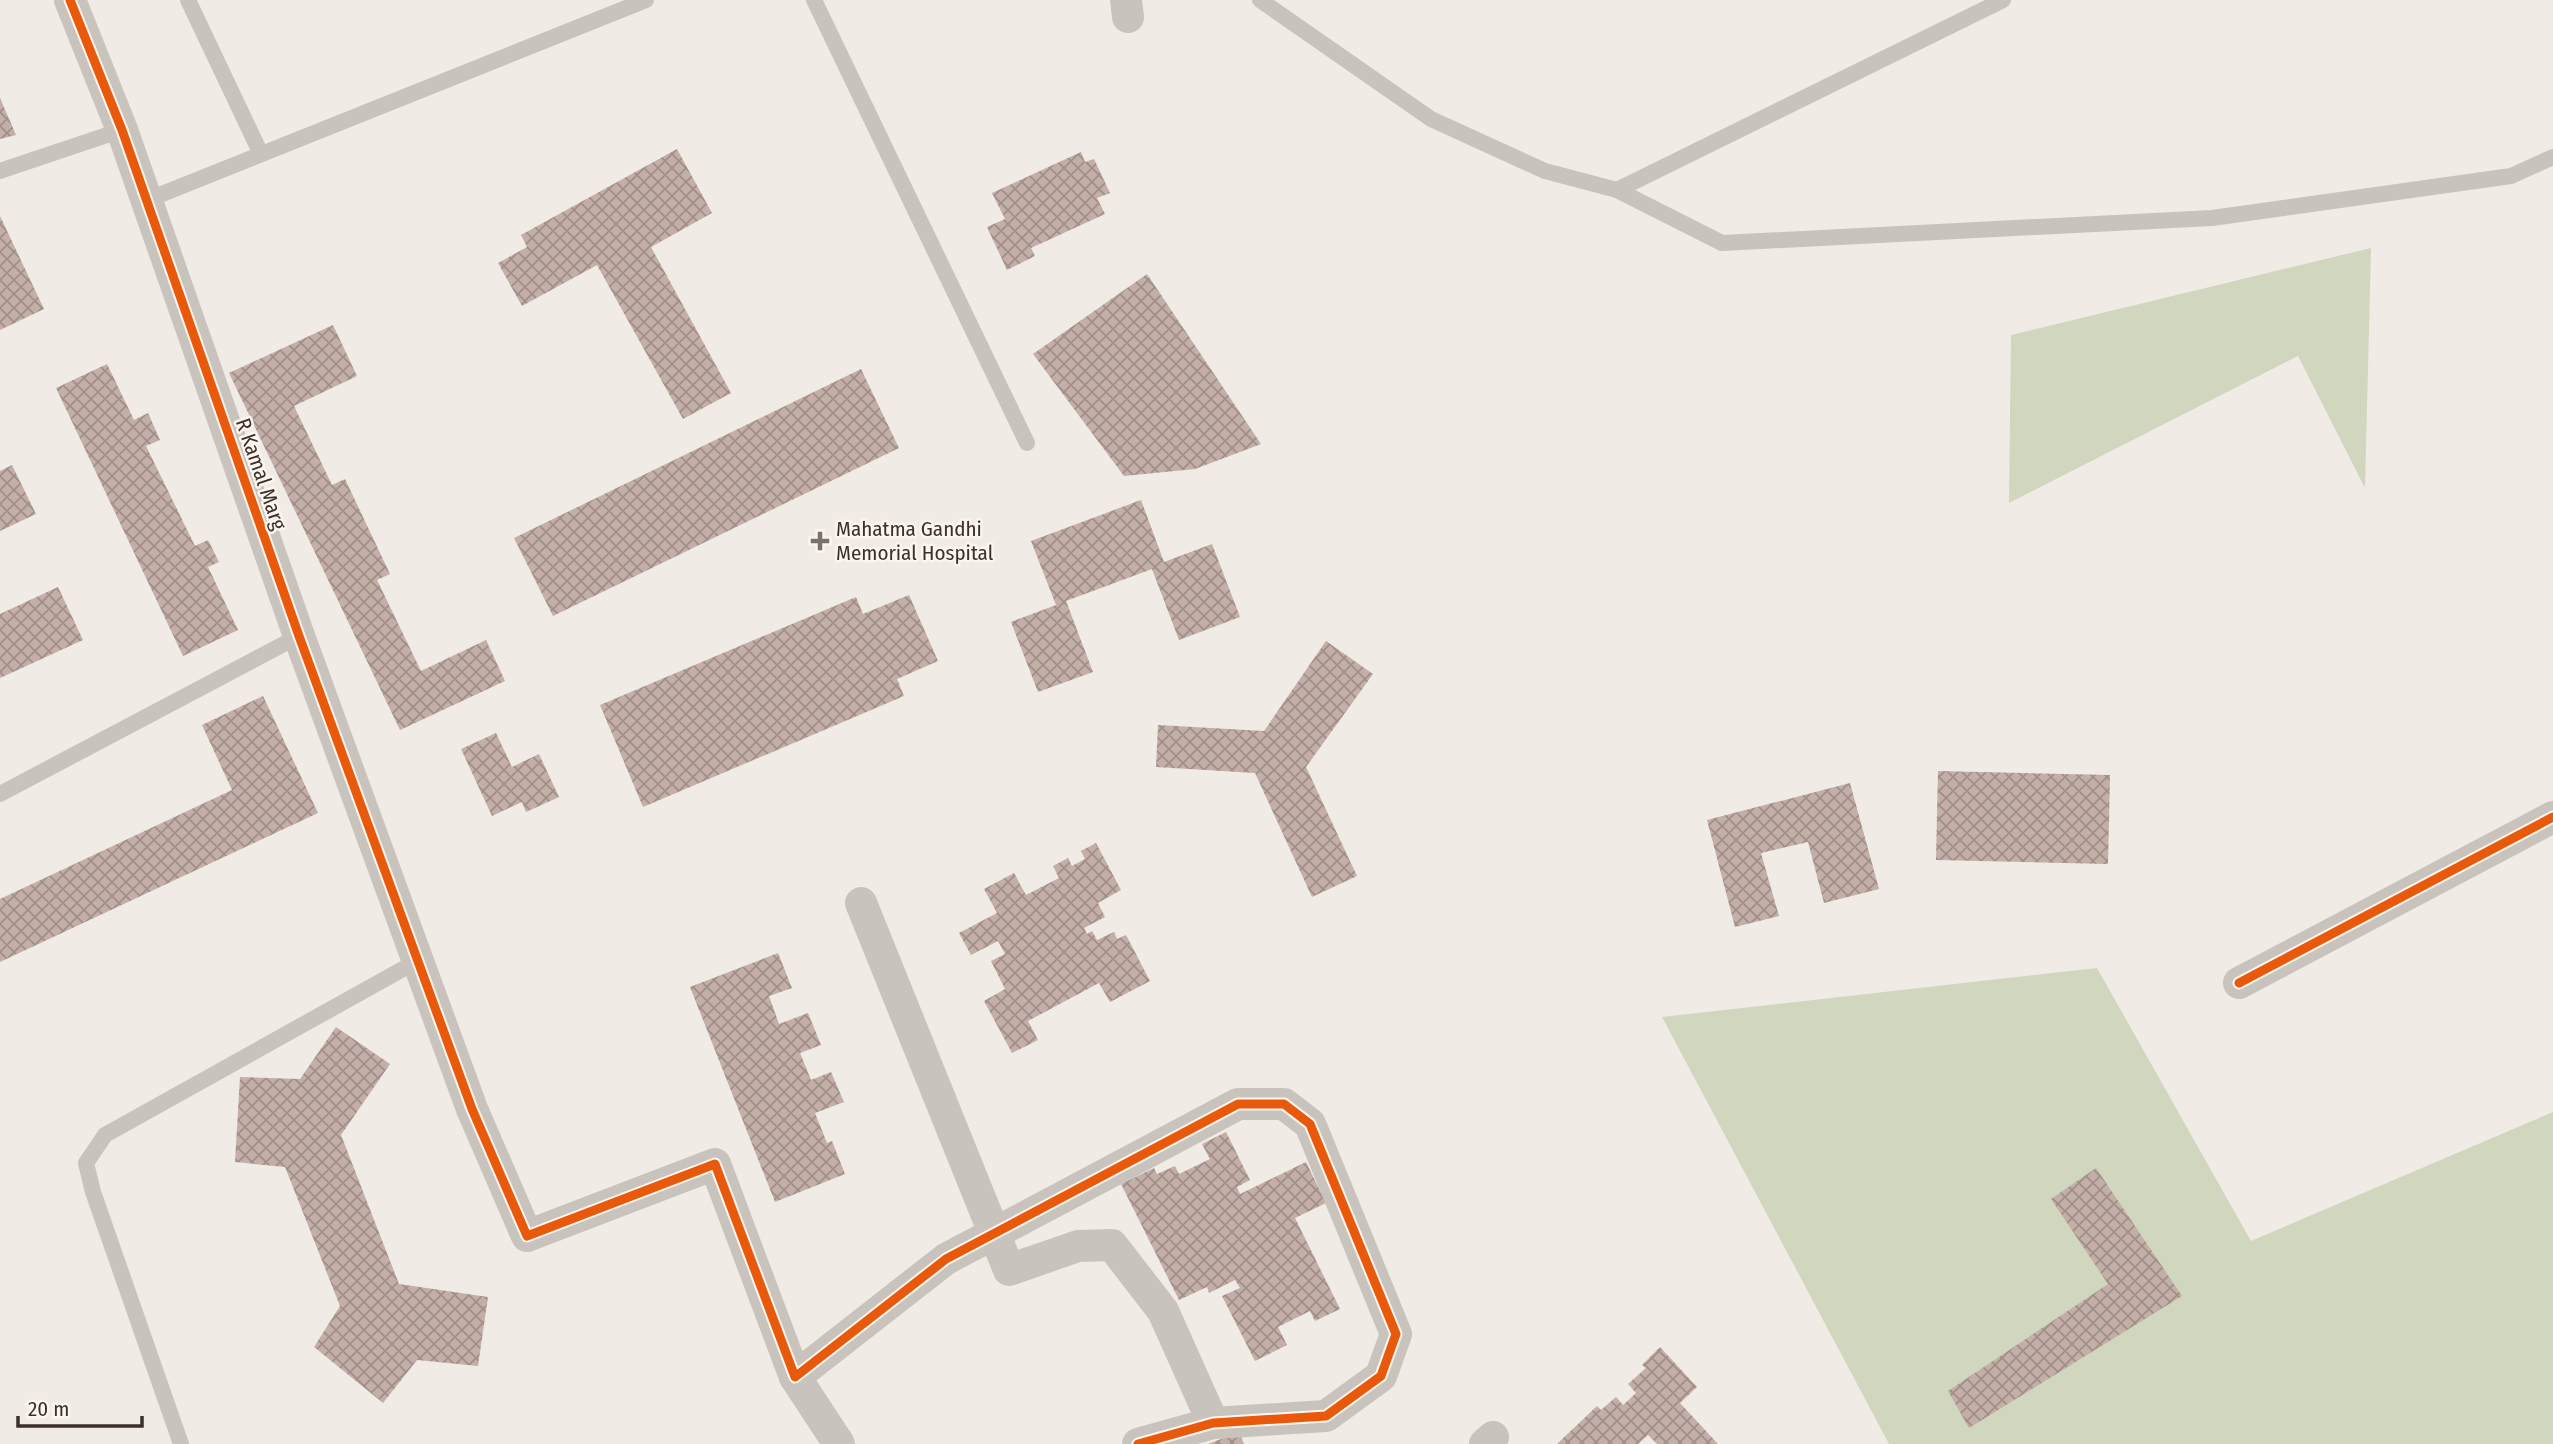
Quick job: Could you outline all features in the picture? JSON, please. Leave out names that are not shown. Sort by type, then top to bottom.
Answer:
[{"type":"street","name":"R Kamal Marg","points":[[70,0],[122,130],[299,636],[472,1109],[527,1236],[715,1164],[795,1377]]},
{"type":"street","points":[[2239,983],[2553,817]]},
{"type":"street","points":[[861,903],[1009,1270],[1078,1246],[1112,1245],[1163,1311],[1213,1423]]},
{"type":"street","points":[[839,1444],[795,1377],[946,1259],[1238,1104],[1284,1104],[1310,1124],[1396,1334],[1381,1376],[1326,1416],[1213,1423],[1138,1444]]},
{"type":"lane","points":[[188,0],[261,154]]},
{"type":"lane","points":[[147,200],[646,0]]},
{"type":"lane","points":[[814,0],[1027,443]]},
{"type":"lane","points":[[1260,0],[1431,118],[1545,171],[1617,190],[1722,243],[2212,218],[2511,176],[2553,157]]},
{"type":"lane","points":[[1617,190],[2003,0]]},
{"type":"lane","points":[[0,171],[122,130]]},
{"type":"lane","points":[[0,793],[299,636]]},
{"type":"lane","points":[[181,1444],[93,1192],[86,1163],[105,1135],[419,960]]},
{"type":"green space","points":[[2371,248],[2365,488],[2298,356],[2009,503],[2011,335]]},
{"type":"green space","points":[[2097,968],[2251,1241],[2553,1112],[2553,1444],[1889,1444],[1662,1017]]},
{"type":"building","points":[[0,98],[16,135],[0,139]]},
{"type":"building","points":[[677,149],[712,213],[651,247],[731,393],[683,419],[597,265],[522,306],[498,263],[527,247],[521,235]]},
{"type":"building","points":[[1081,152],[1085,162],[1094,159],[1110,193],[1097,198],[1105,214],[1031,248],[1035,256],[1007,270],[987,227],[1005,219],[992,193]]},
{"type":"building","points":[[0,216],[44,309],[0,330]]},
{"type":"building","points":[[1147,274],[1261,444],[1195,469],[1124,476],[1033,354]]},
{"type":"building","points":[[333,325],[357,376],[294,406],[332,485],[345,479],[390,574],[377,580],[421,671],[486,640],[505,681],[400,730],[229,373]]},
{"type":"building","points":[[107,364],[134,420],[148,413],[160,440],[146,446],[195,546],[208,540],[219,562],[208,567],[238,630],[183,656],[56,388]]},
{"type":"building","points":[[861,369],[899,448],[553,616],[514,538]]},
{"type":"building","points":[[12,465],[36,514],[0,531],[0,471]]},
{"type":"building","points":[[1141,500],[1164,562],[1212,544],[1240,617],[1179,640],[1152,569],[1066,601],[1093,672],[1038,692],[1011,622],[1056,605],[1031,541]]},
{"type":"building","points":[[58,587],[83,640],[0,678],[0,614]]},
{"type":"building","points":[[909,595],[938,661],[897,679],[904,696],[643,807],[600,705],[856,597],[863,614]]},
{"type":"building","points":[[1326,641],[1373,674],[1306,767],[1357,876],[1312,897],[1255,773],[1156,767],[1158,725],[1264,731]]},
{"type":"building","points":[[263,696],[318,813],[0,962],[0,899],[232,790],[202,725]]},
{"type":"building","points":[[496,733],[512,767],[539,754],[559,797],[526,812],[522,802],[492,816],[461,749]]},
{"type":"building","points":[[1938,771],[2110,775],[2108,864],[1936,860]]},
{"type":"building","points":[[1850,783],[1879,889],[1824,903],[1808,842],[1761,853],[1779,916],[1735,927],[1707,820]]},
{"type":"building","points":[[1096,843],[1121,890],[1098,903],[1105,917],[1084,928],[1087,934],[1092,931],[1097,940],[1114,932],[1117,939],[1126,935],[1150,981],[1110,1002],[1099,983],[1028,1021],[1038,1040],[1012,1053],[984,1001],[1005,989],[991,961],[1005,954],[998,941],[971,955],[959,933],[997,913],[984,889],[1014,873],[1026,895],[1059,878],[1053,866],[1068,858],[1072,866],[1085,859],[1081,851]]},
{"type":"building","points":[[778,953],[792,988],[769,996],[779,1024],[808,1013],[821,1045],[800,1053],[811,1080],[831,1072],[844,1102],[815,1113],[827,1143],[832,1141],[845,1174],[775,1202],[690,987]]},
{"type":"building","points":[[336,1027],[390,1064],[341,1135],[399,1284],[488,1297],[478,1366],[417,1360],[383,1403],[314,1347],[340,1306],[285,1167],[235,1162],[240,1077],[300,1079]]},
{"type":"building","points":[[1226,1132],[1250,1180],[1237,1187],[1240,1194],[1306,1162],[1326,1203],[1295,1218],[1340,1309],[1315,1321],[1310,1311],[1278,1327],[1287,1345],[1255,1361],[1222,1296],[1240,1288],[1235,1280],[1209,1293],[1207,1287],[1179,1300],[1121,1184],[1154,1168],[1157,1174],[1175,1166],[1179,1174],[1210,1159],[1202,1144]]},
{"type":"building","points":[[2096,1168],[2182,1296],[1969,1428],[1948,1391],[2108,1284],[2051,1199]]},
{"type":"building","points":[[1660,1347],[1697,1387],[1680,1403],[1718,1444],[1657,1444],[1648,1435],[1638,1444],[1557,1444],[1597,1406],[1601,1410],[1616,1397],[1623,1405],[1636,1393],[1628,1384],[1646,1368],[1642,1365]]},
{"type":"building","points":[[1239,1432],[1244,1444],[1208,1444]]},
{"type":"cycle path","points":[[70,0],[122,130],[299,636],[472,1109],[527,1236],[715,1164],[795,1377],[946,1259],[1238,1104],[1284,1104],[1310,1124],[1396,1334],[1381,1376],[1326,1416],[1213,1423],[1138,1444]]},
{"type":"cycle path","points":[[2239,983],[2553,817]]},
{"type":"place","name":"Mahatma Gandhi Memorial Hospital","points":[[820,541]]}]
